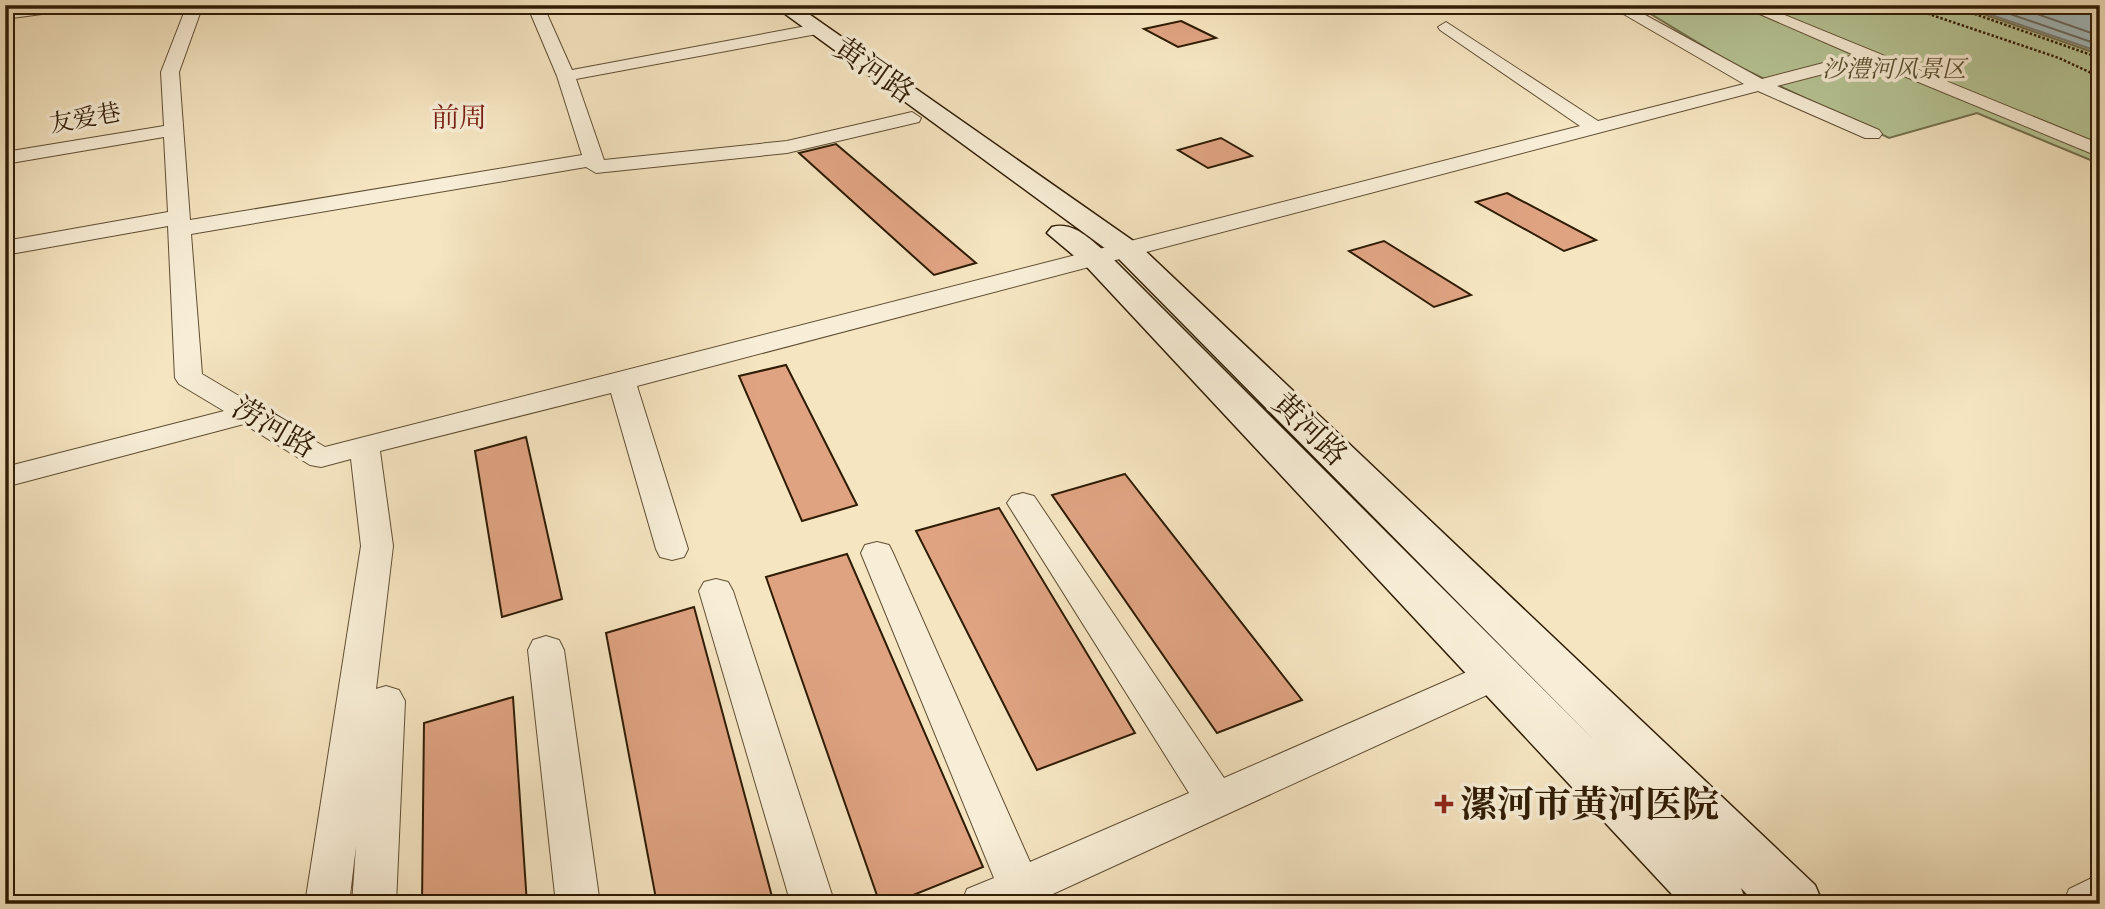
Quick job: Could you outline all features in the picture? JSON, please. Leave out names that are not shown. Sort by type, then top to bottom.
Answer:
[{"type":"main road","points":[[5,8],[24,5]]},
{"type":"main road","name":"黄河路","points":[[758,5],[799,23],[1112,255],[1796,904]]},
{"type":"main road","name":"黄河路","points":[[799,23],[912,118],[1112,255],[1498,674],[1719,904]]},
{"type":"street","points":[[5,14],[71,5]]},
{"type":"street","name":"涝河路","points":[[195,5],[170,72],[189,378],[321,458],[364,446],[377,546],[327,904]]},
{"type":"street","points":[[535,5],[566,76],[596,167],[787,146],[912,118]]},
{"type":"street","points":[[1615,5],[1761,75],[1872,134]]},
{"type":"street","points":[[1746,5],[2100,151]]},
{"type":"street","points":[[566,76],[799,23]]},
{"type":"street","points":[[1446,27],[1594,127]]},
{"type":"street","points":[[1700,32],[1722,44]]},
{"type":"street","points":[[364,446],[1112,255],[1594,127],[1761,75],[1787,76],[1856,60]]},
{"type":"street","name":"友爱巷","points":[[5,159],[174,130]]},
{"type":"street","points":[[5,247],[594,159]]},
{"type":"street","points":[[622,382],[672,549]]},
{"type":"street","points":[[5,477],[248,414]]},
{"type":"street","points":[[1023,503],[1215,798]]},
{"type":"street","points":[[877,552],[1019,887]]},
{"type":"street","points":[[716,591],[813,904]]},
{"type":"street","points":[[546,650],[578,904]]},
{"type":"street","points":[[983,904],[1215,798],[1498,674]]},
{"type":"street","points":[[374,904],[386,701]]},
{"type":"street","points":[[2085,904],[2100,894]]},
{"type":"path","points":[[1902,5],[2038,50],[2100,77]]},
{"type":"path","points":[[1949,5],[2100,58]]},
{"type":"green space","name":"沙澧河风景区","points":[[1636,5],[1957,5],[2100,54],[2100,164],[1977,113],[1889,138],[1733,64]]},
{"type":"water","points":[[1962,5],[2100,5],[2100,52]]},
{"type":"building","points":[[1181,21],[1216,38],[1178,47],[1144,29]]},
{"type":"building","points":[[1221,138],[1252,156],[1208,168],[1178,150]]},
{"type":"building","points":[[836,144],[976,263],[934,275],[799,153]]},
{"type":"building","points":[[1507,193],[1596,240],[1564,251],[1476,202]]},
{"type":"building","points":[[1384,241],[1471,295],[1434,307],[1349,251]]},
{"type":"building","points":[[786,365],[857,505],[802,521],[739,376]]},
{"type":"building","points":[[526,437],[562,599],[502,617],[475,451]]},
{"type":"building","points":[[1125,474],[1302,700],[1217,733],[1052,495]]},
{"type":"building","points":[[999,508],[1135,733],[1037,770],[916,531]]},
{"type":"building","points":[[847,554],[983,867],[891,904],[880,904],[766,577]]},
{"type":"building","points":[[694,607],[774,904],[657,904],[606,633]]},
{"type":"building","points":[[513,697],[527,904],[422,904],[424,723]]},
{"type":"place","name":"漯河市黄河医院","points":[[1444,804]]},
{"type":"district","name":"前周","points":[[459,117]]}]
